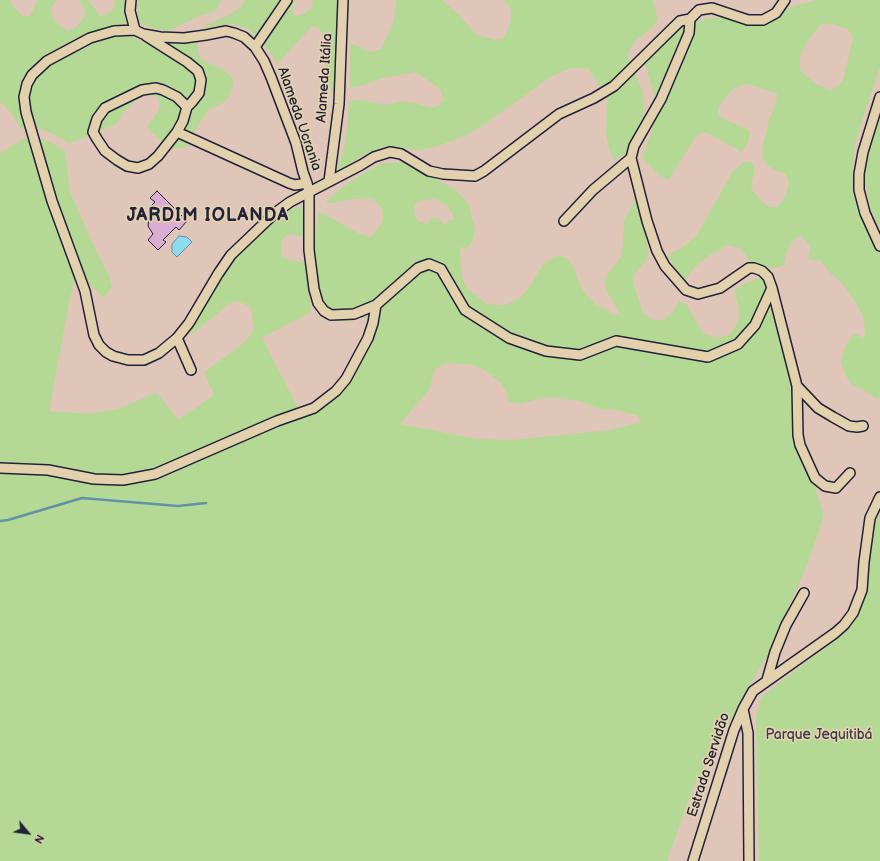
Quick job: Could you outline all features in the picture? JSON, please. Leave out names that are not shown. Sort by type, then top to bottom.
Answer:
[{"type":"street","points":[[131,0],[130,11],[135,30],[114,32],[90,38],[47,61],[32,75],[26,84],[24,97],[26,112],[52,201],[85,290],[94,335],[99,345],[106,352],[113,356],[128,360],[144,360],[159,353],[177,338],[189,323],[231,255],[275,213],[308,187],[329,181],[374,157],[390,152],[400,154],[430,171],[443,174],[475,176],[484,171],[559,114],[594,98],[614,86],[680,21],[690,19],[699,10],[712,8],[748,20],[763,20],[776,13],[785,0]]},
{"type":"street","points":[[254,47],[287,0]]},
{"type":"street","name":"Alameda Itália","points":[[329,181],[339,104],[343,0]]},
{"type":"street","points":[[690,19],[689,33],[661,99],[634,146],[631,158],[647,221],[657,251],[665,266],[686,290],[698,294],[720,288],[749,268],[762,271],[768,277],[797,386],[798,435],[800,445],[815,478],[825,486],[836,488],[850,474]]},
{"type":"street","name":"Alameda Ucrania","points":[[135,30],[144,34],[160,37],[184,38],[206,36],[226,31],[244,37],[254,47],[264,61],[271,77],[296,143],[308,187],[309,250],[314,289],[318,303],[324,311],[331,316],[354,314],[376,306]]},
{"type":"street","points":[[144,34],[187,62],[198,72],[201,80],[199,93],[187,107],[183,121],[177,132],[158,156],[149,164],[138,168],[127,166],[105,151],[97,139],[93,132],[97,119],[105,108],[142,90],[156,88],[163,90],[177,97],[187,107]]},
{"type":"street","points":[[880,97],[862,152],[860,174],[860,190],[865,213],[880,246]]},
{"type":"street","points":[[177,132],[289,183],[308,187]]},
{"type":"street","points":[[564,221],[593,190],[631,158]]},
{"type":"street","points":[[0,468],[48,470],[94,479],[116,480],[156,474],[277,421],[314,408],[336,391],[346,379],[368,338],[373,323],[376,306],[418,268],[429,264],[441,270],[465,310],[509,338],[546,351],[580,355],[616,341],[708,357],[738,344],[755,325],[772,288]]},
{"type":"street","points":[[177,338],[191,370]]},
{"type":"street","points":[[797,386],[818,408],[849,426],[863,426]]},
{"type":"street","points":[[765,682],[844,625],[853,613],[862,590],[870,518],[880,497]]},
{"type":"street","points":[[765,682],[786,625],[804,593]]},
{"type":"street","name":"Estrada Servidão","points":[[692,861],[724,758],[742,709],[753,692],[765,682]]},
{"type":"street","points":[[742,709],[748,733],[749,861]]},
{"type":"green space","points":[[0,0],[10,0],[17,11],[23,16],[30,16],[37,0],[57,0],[51,7],[51,14],[56,23],[68,31],[76,27],[84,18],[86,11],[78,0],[88,0],[100,16],[105,15],[113,9],[115,3],[114,0],[126,0],[125,26],[131,34],[145,44],[168,45],[192,40],[197,43],[198,52],[201,59],[224,70],[232,77],[233,86],[230,94],[227,100],[209,109],[190,138],[189,146],[181,148],[170,149],[147,127],[159,110],[160,102],[156,96],[151,95],[143,96],[135,101],[123,113],[117,123],[90,136],[69,143],[47,131],[37,128],[20,128],[12,114],[0,102]]},
{"type":"green space","points":[[138,0],[221,0],[218,8],[210,13],[201,15],[169,31],[151,28],[141,24],[137,17]]},
{"type":"green space","points":[[245,0],[296,0],[291,10],[296,16],[302,15],[312,8],[313,0],[341,0],[338,95],[330,88],[326,65],[325,42],[319,28],[312,26],[277,64],[270,52],[248,29],[233,24],[200,28],[231,14],[241,7]]},
{"type":"green space","points":[[396,0],[442,0],[459,15],[476,34],[494,40],[504,38],[511,22],[511,7],[503,0],[653,0],[658,20],[651,29],[634,42],[628,53],[629,63],[642,89],[644,109],[643,124],[629,152],[615,160],[610,152],[606,135],[607,99],[589,69],[571,68],[552,76],[485,124],[464,136],[436,147],[421,150],[384,147],[361,156],[336,173],[344,147],[349,101],[361,100],[387,105],[402,101],[432,108],[440,105],[444,100],[440,89],[416,72],[382,78],[364,85],[350,88],[350,43],[372,52],[382,48],[394,20]]},
{"type":"green space","points":[[815,0],[880,0],[880,67],[856,139],[852,168],[856,194],[868,228],[880,255],[880,398],[877,399],[852,385],[846,376],[841,362],[846,344],[853,335],[857,334],[864,339],[865,331],[863,316],[853,298],[841,282],[830,273],[821,261],[808,259],[811,248],[801,235],[792,242],[786,252],[784,265],[776,268],[749,271],[748,259],[742,249],[728,245],[710,255],[694,268],[685,281],[667,256],[685,246],[697,235],[733,171],[744,162],[751,162],[755,167],[751,188],[760,200],[770,207],[778,207],[785,197],[789,183],[786,174],[774,170],[767,165],[762,157],[763,145],[769,120],[776,103],[777,93],[746,84],[734,88],[723,100],[718,109],[718,116],[750,131],[748,143],[742,152],[705,132],[696,136],[669,180],[660,176],[642,158],[653,127],[655,97],[643,58],[673,31],[689,24],[706,19],[773,13]],"holes":[[[821,24],[833,24],[847,29],[853,37],[843,81],[832,90],[816,84],[800,70],[800,56],[809,39]]]},
{"type":"green space","points":[[880,108],[880,229],[872,213],[864,179],[868,143]]},
{"type":"green space","points":[[35,136],[54,144],[65,152],[70,192],[109,276],[112,287],[104,298],[95,289],[82,280],[75,279],[69,303],[49,411],[90,414],[121,408],[155,393],[159,395],[178,420],[214,395],[204,372],[240,346],[248,338],[254,328],[251,308],[239,301],[230,303],[191,335],[191,329],[217,283],[235,259],[267,226],[289,208],[300,207],[307,213],[306,237],[288,234],[285,236],[281,243],[282,256],[289,260],[305,263],[311,312],[262,338],[298,408],[183,457],[146,471],[105,477],[55,467],[21,463],[0,464],[0,153],[23,139]]},
{"type":"green space","points":[[402,162],[457,191],[469,205],[475,231],[473,240],[467,248],[460,247],[462,277],[467,288],[487,304],[503,305],[513,302],[522,296],[544,264],[555,256],[566,257],[575,269],[578,281],[584,292],[595,304],[616,315],[621,315],[606,290],[605,278],[621,257],[624,221],[633,204],[633,197],[644,219],[648,254],[647,259],[633,276],[634,285],[643,313],[650,318],[657,321],[666,318],[673,312],[679,301],[687,305],[703,333],[717,338],[729,335],[739,318],[738,305],[734,290],[746,283],[760,278],[770,279],[774,287],[783,313],[787,339],[792,380],[796,443],[814,483],[824,516],[805,570],[768,653],[694,785],[667,861],[0,861],[0,472],[60,476],[96,484],[132,483],[151,480],[265,431],[312,414],[335,397],[345,385],[375,337],[376,323],[370,318],[359,318],[345,322],[334,317],[324,306],[316,286],[314,260],[318,211],[360,234],[371,237],[378,229],[383,219],[382,208],[376,202],[370,198],[325,203],[336,192],[380,164]],"holes":[[[435,199],[448,206],[454,219],[447,221],[446,226],[438,218],[430,218],[427,224],[418,221],[414,214],[414,206],[422,200]],[[447,363],[473,365],[484,370],[501,383],[506,391],[508,401],[522,404],[537,399],[551,397],[579,401],[602,410],[612,409],[638,416],[641,422],[610,430],[512,440],[478,439],[400,424],[429,390],[435,369]]]},
{"type":"green space","name":"Parque Jequitibá","points":[[880,508],[880,861],[759,861],[756,718],[761,697],[848,630],[866,591],[871,523]]},
{"type":"water","points":[[179,236],[187,237],[192,242],[177,257],[172,252],[172,244]]},
{"type":"building","points":[[157,191],[187,221],[179,230],[176,227],[163,240],[166,242],[158,250],[148,240],[153,234],[148,226],[150,207],[155,202],[150,198]]},
{"type":"waterway","points":[[0,521],[82,498],[178,506],[206,503]]},
{"type":"district","name":"JARDIM IOLANDA","points":[[208,216]]}]
